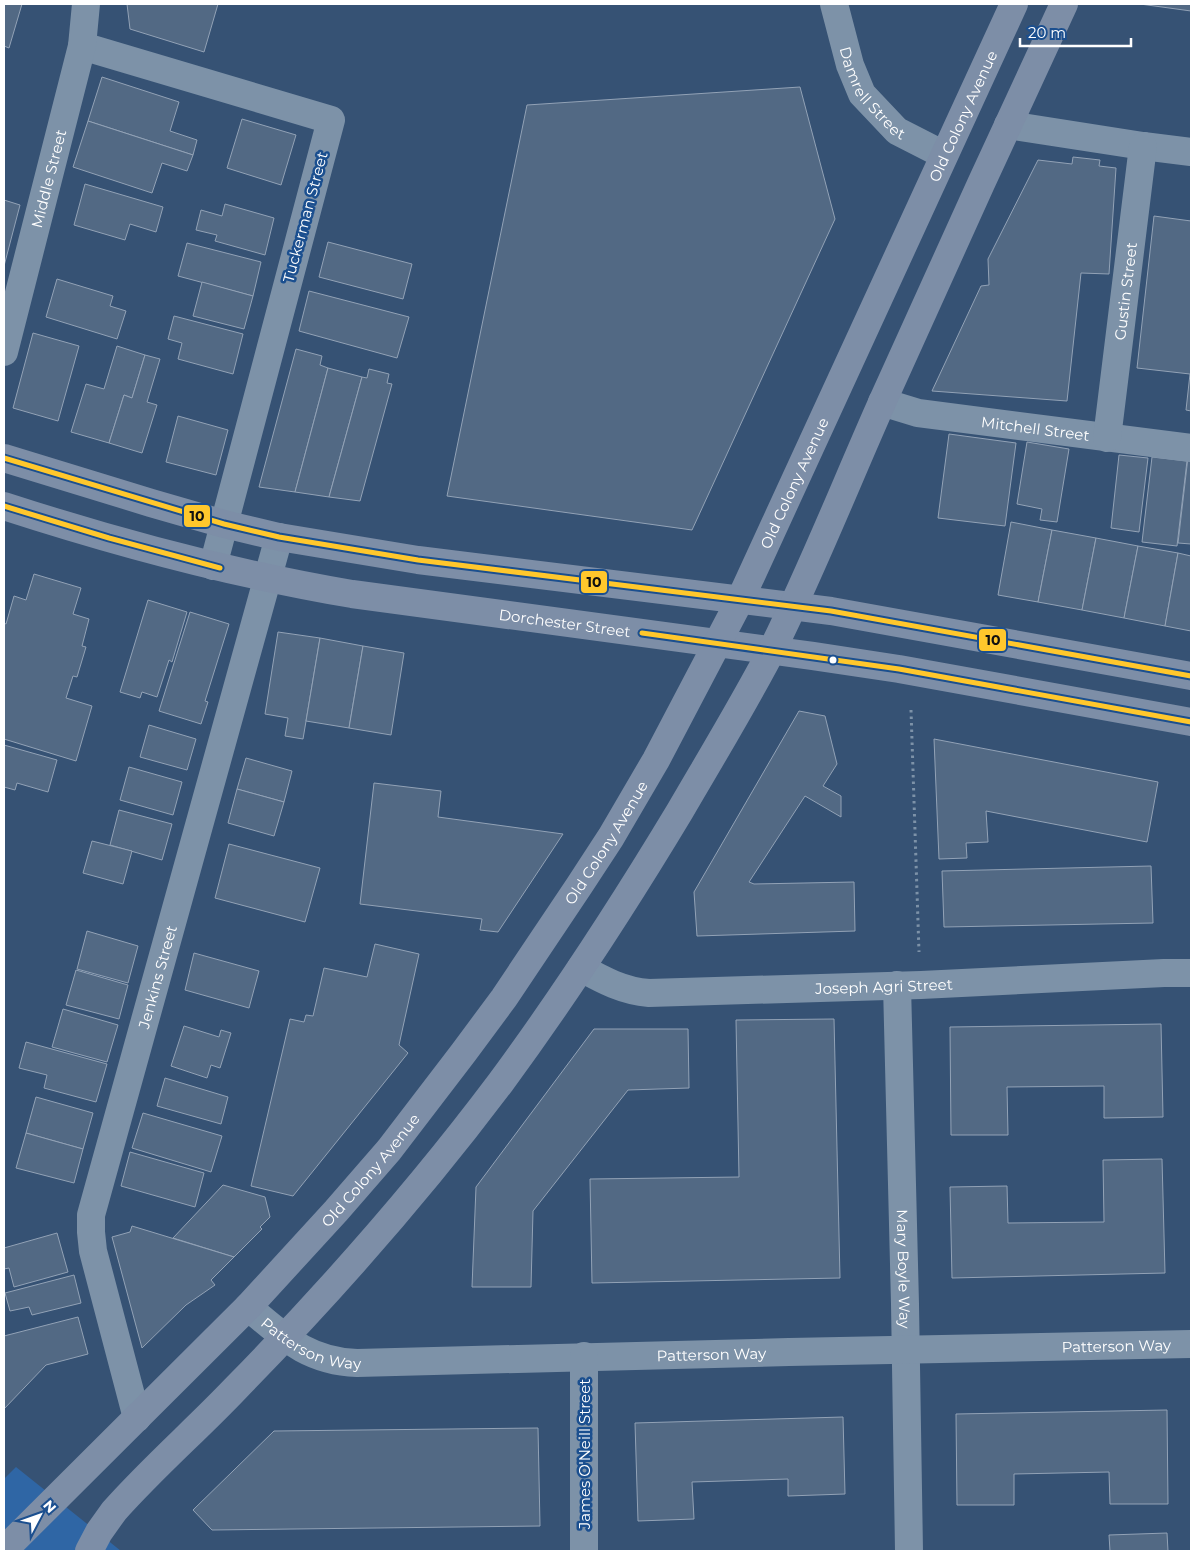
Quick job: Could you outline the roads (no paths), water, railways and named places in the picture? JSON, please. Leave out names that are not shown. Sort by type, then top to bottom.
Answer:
[{"type":"main road","name":"Old Colony Avenue","points":[[4,1550],[248,1307],[336,1212],[389,1150],[504,998],[611,837],[656,760],[740,600],[1014,4]]},
{"type":"main road","points":[[89,1551],[106,1520],[124,1499],[195,1430],[285,1337],[366,1249],[423,1181],[500,1082],[581,968],[654,853],[736,716],[772,650],[814,561],[882,402],[1064,4]]},
{"type":"main road","points":[[4,458],[224,524],[279,537],[398,557],[831,611],[1191,676]]},
{"type":"main road","name":"Dorchester Street","points":[[4,506],[109,538],[268,579],[352,594],[900,669],[1191,722]]},
{"type":"main road","points":[[491,612],[496,569]]},
{"type":"street","name":"Middle Street","points":[[4,352],[82,46],[86,4]]},
{"type":"street","name":"Damrell Street","points":[[834,4],[850,65],[862,94],[897,131],[944,155]]},
{"type":"street","name":"Tuckerman Street","points":[[82,46],[331,120],[213,566]]},
{"type":"street","points":[[1008,125],[1191,152]]},
{"type":"street","name":"Gustin Street","points":[[1107,438],[1143,146]]},
{"type":"street","name":"Mitchell Street","points":[[882,402],[918,413],[1191,448]]},
{"type":"street","name":"Jenkins Street","points":[[137,1418],[93,1251],[92,1215],[279,537]]},
{"type":"street","name":"Joseph Agri Street","points":[[581,968],[618,987],[634,992],[649,993],[909,985],[1164,973],[1191,974]]},
{"type":"street","name":"Mary Boyle Way","points":[[908,1551],[906,1350],[909,985]]},
{"type":"street","name":"Patterson Way","points":[[248,1307],[305,1351],[342,1363],[584,1356],[1191,1344]]},
{"type":"street","name":"James O'Neill Street","points":[[584,1356],[584,1551]]}]
